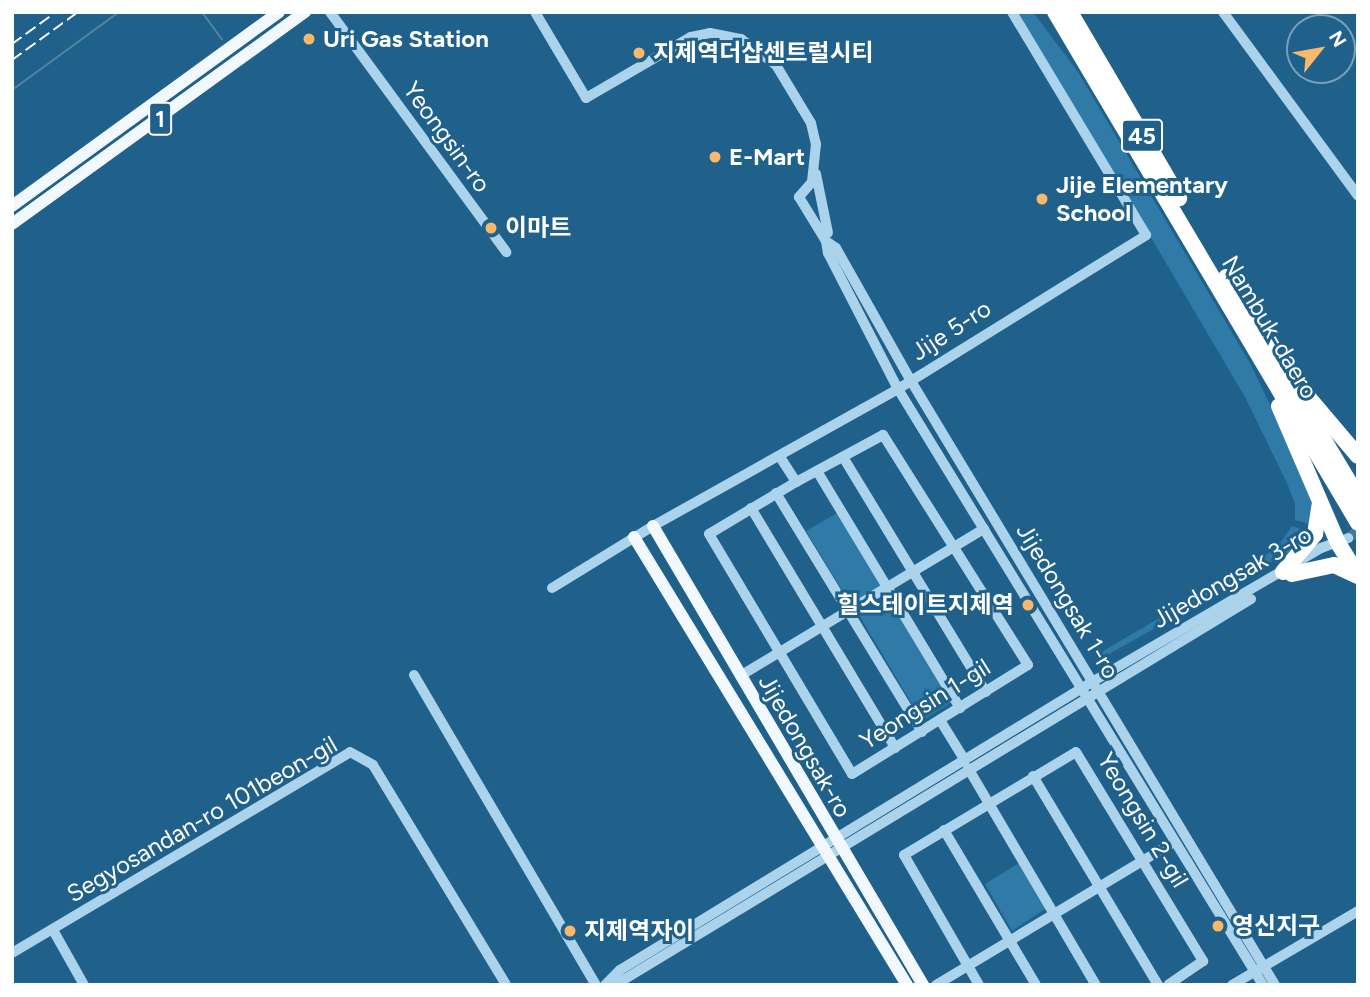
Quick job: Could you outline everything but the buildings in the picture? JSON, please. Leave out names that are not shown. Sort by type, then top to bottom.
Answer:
[{"type":"highway","name":"Nambuk-daero","points":[[1055,12],[1358,523]]},
{"type":"highway","name":"Nambuk-daero","points":[[1070,12],[1358,497]]},
{"type":"highway","points":[[1215,259],[1302,389],[1358,456]]},
{"type":"highway","points":[[1234,314],[1358,576]]},
{"type":"highway","points":[[1288,573],[1315,534],[1321,498]]},
{"type":"highway","points":[[1288,573],[1335,565],[1358,576]]},
{"type":"main road","name":"1","points":[[12,205],[279,12]]},
{"type":"main road","name":"1","points":[[12,224],[305,12]]},
{"type":"main road","name":"Jijedongsak-ro","points":[[653,526],[740,676],[832,845],[923,985]]},
{"type":"main road","points":[[634,537],[832,845],[907,985]]},
{"type":"street","name":"Yeongsin-ro","points":[[330,12],[506,252]]},
{"type":"street","points":[[535,12],[586,98],[691,37],[710,33],[741,39],[776,65],[811,123],[821,215],[836,248]]},
{"type":"street","name":"Jije 5-ro","points":[[552,588],[653,526],[898,389],[1146,235],[1012,12]]},
{"type":"street","points":[[1223,12],[1358,196]]},
{"type":"street","name":"Jijedongsak 1-ro","points":[[816,170],[812,182],[799,197],[826,241],[828,253],[898,389],[1174,842],[1259,969],[1275,985]]},
{"type":"street","name":"Jijedongsak 1-ro","points":[[826,241],[836,248],[911,381],[1096,687],[1259,969],[1263,985]]},
{"type":"street","name":"Yeongsin 1-gil","points":[[883,435],[1028,665],[852,774],[709,534],[796,482],[883,435]]},
{"type":"street","points":[[780,457],[796,482]]},
{"type":"street","points":[[843,457],[986,692]]},
{"type":"street","points":[[817,471],[960,708]]},
{"type":"street","points":[[776,493],[922,732]]},
{"type":"street","points":[[751,508],[895,748]]},
{"type":"street","points":[[740,676],[984,529]]},
{"type":"street","name":"Jijedongsak 3-ro","points":[[605,985],[620,970],[1343,541]]},
{"type":"street","points":[[414,676],[596,985]]},
{"type":"street","points":[[940,720],[1096,985]]},
{"type":"street","name":"Segyosandan-ro 101beon-gil","points":[[12,953],[351,752],[373,765],[506,985]]},
{"type":"street","name":"Yeongsin 2-gil","points":[[979,985],[903,856],[1033,776],[1079,754],[1203,961],[1168,985]]},
{"type":"street","points":[[1033,776],[1158,985]]},
{"type":"street","points":[[944,830],[1037,985]]},
{"type":"street","points":[[936,985],[1053,912],[1174,842]]},
{"type":"street","name":"Jijedongsak 3-ro","points":[[615,985],[832,845]]},
{"type":"street","points":[[1232,985],[1358,911]]},
{"type":"street","points":[[53,929],[84,985]]},
{"type":"shaded area","points":[[1018,12],[1033,12],[1078,72],[1250,363],[1312,493],[1315,516],[1309,516],[1309,524],[1295,520],[1295,504],[1287,483],[1245,397]]},
{"type":"shaded area","points":[[837,513],[883,585],[851,605],[806,531]]},
{"type":"shaded area","points":[[1292,526],[1306,531],[1288,553],[1102,658],[1095,656],[1276,549]]},
{"type":"shaded area","points":[[888,597],[952,702],[922,721],[859,615]]},
{"type":"shaded area","points":[[1021,862],[1048,907],[1012,931],[985,884]]},
{"type":"waterway","points":[[12,90],[119,12]]},
{"type":"waterway","points":[[202,12],[222,40]]},
{"type":"tunnel","points":[[1348,538],[1358,531]]},
{"type":"railway","points":[[12,44],[56,12]]},
{"type":"railway","points":[[12,60],[78,12]]},
{"type":"place","name":"Uri Gas Station","points":[[309,39]]},
{"type":"place","name":"지제역더샵센트럴시티","points":[[639,53]]},
{"type":"place","name":"E-Mart","points":[[715,157]]},
{"type":"place","name":"Jije Elementary School","points":[[1042,199]]},
{"type":"place","name":"이마트","points":[[491,228]]},
{"type":"place","name":"힐스테이트지제역","points":[[1028,605]]},
{"type":"place","name":"영신지구","points":[[1218,926]]},
{"type":"place","name":"지제역자이","points":[[570,931]]}]
